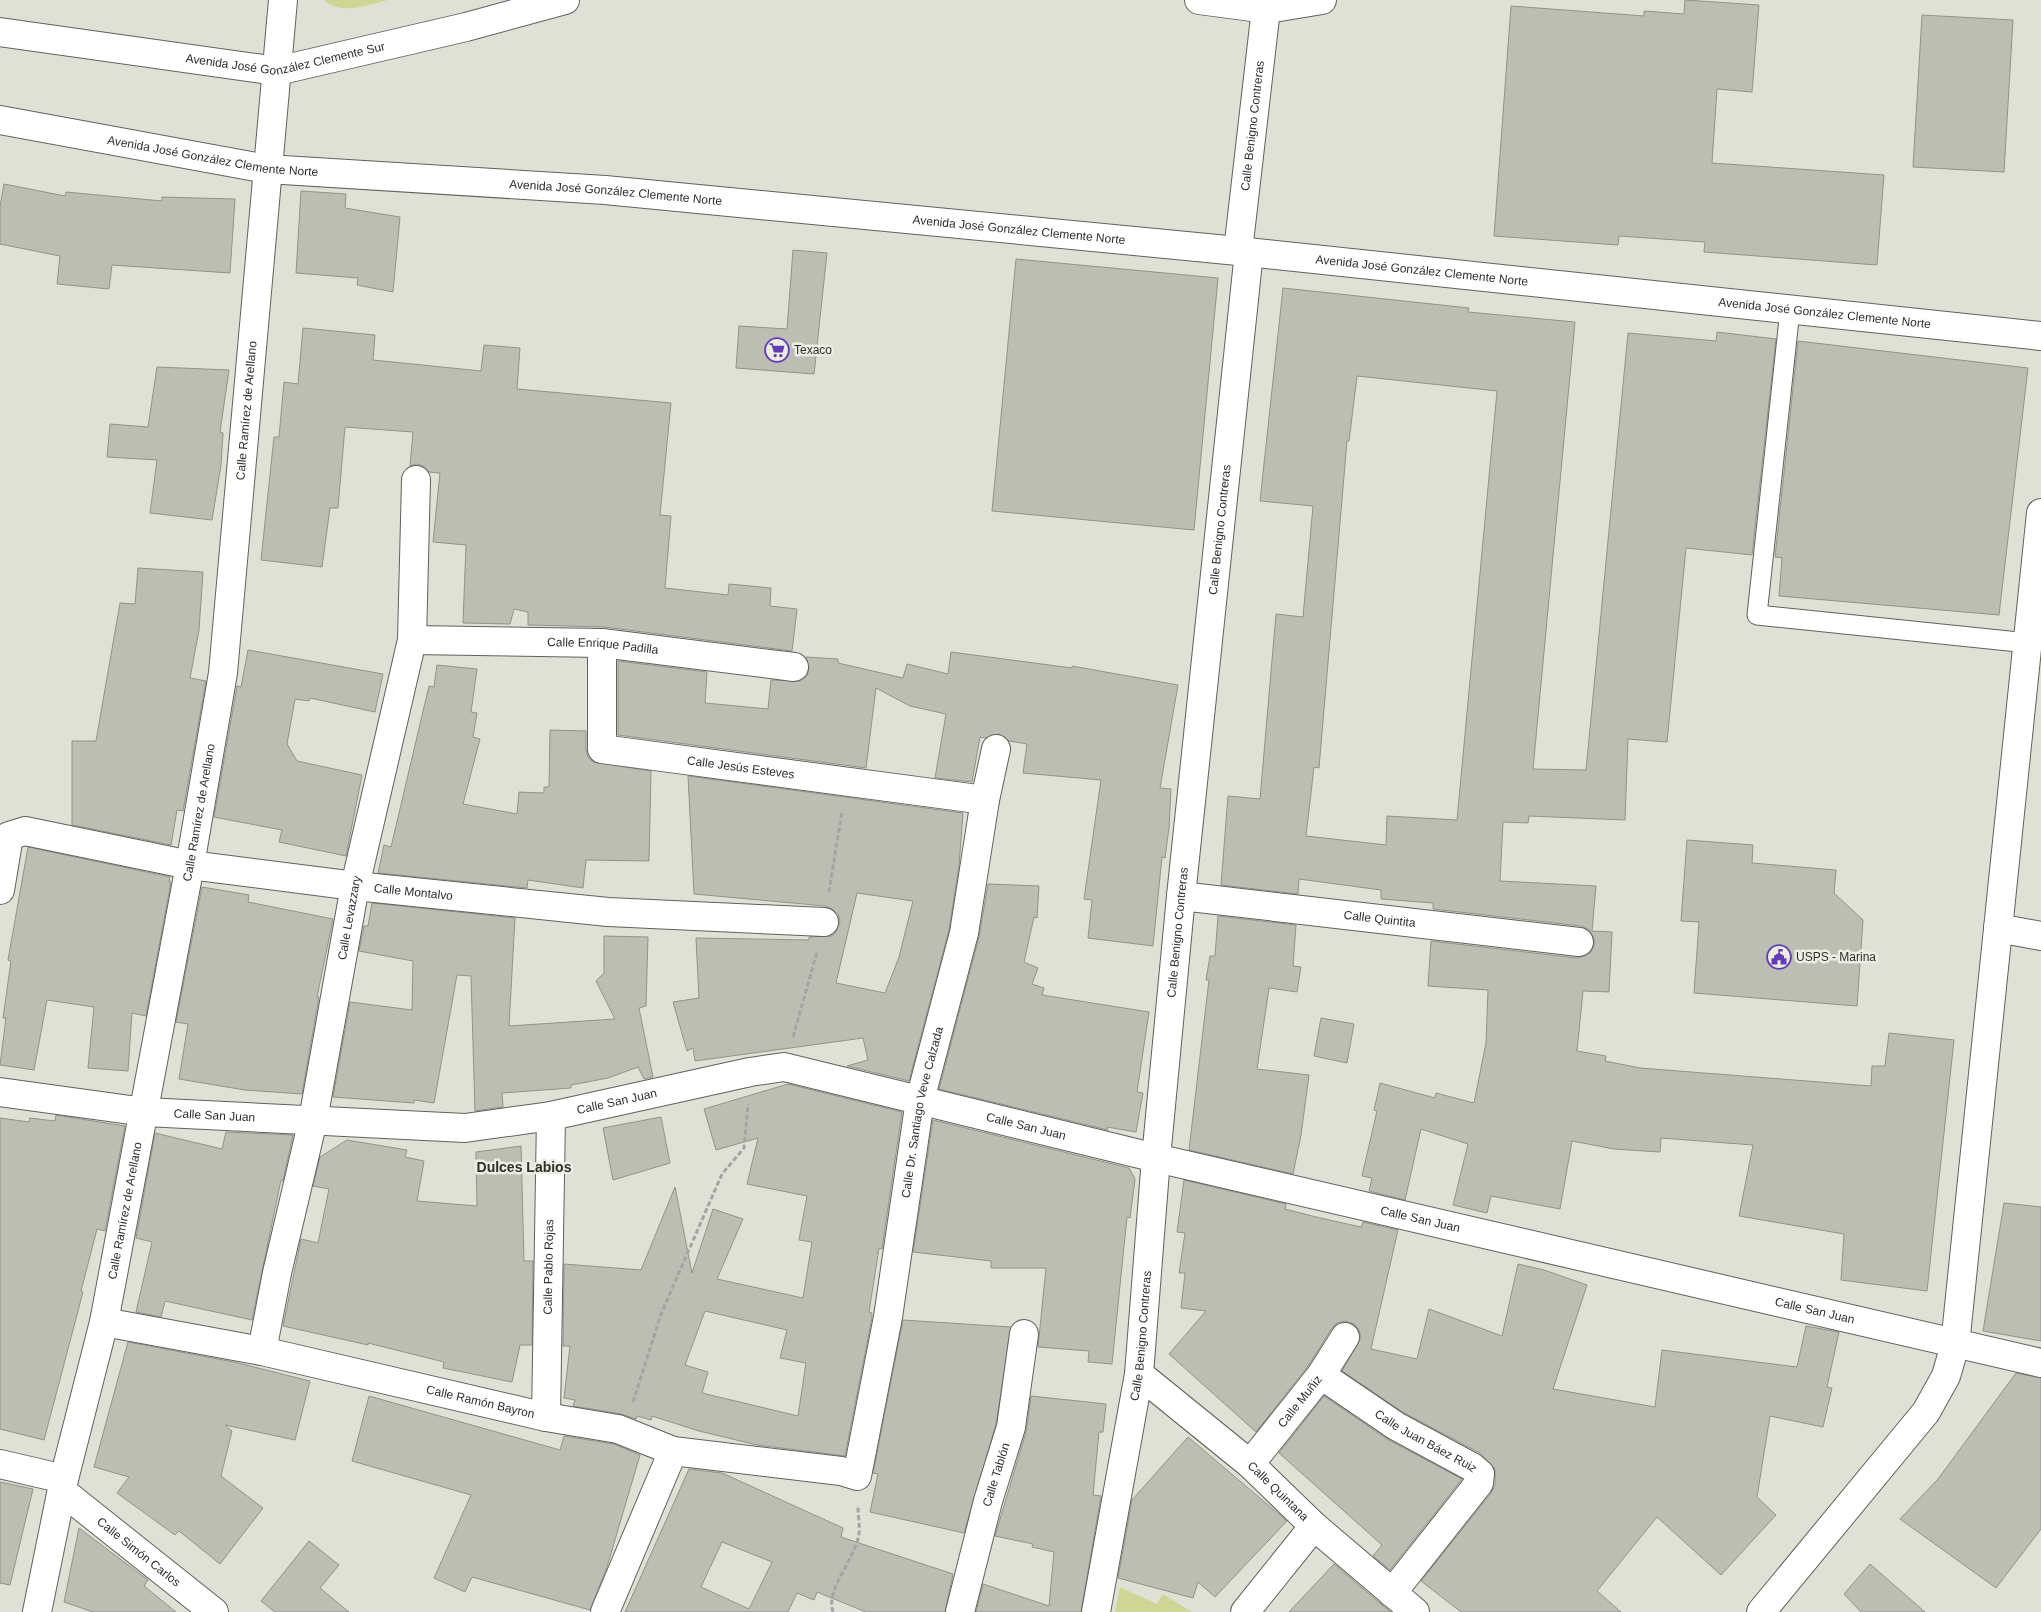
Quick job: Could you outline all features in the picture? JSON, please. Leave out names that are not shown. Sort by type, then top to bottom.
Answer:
[{"type":"street","name":"Calle Ramírez de Arellano","points":[[37,1612],[63,1485],[104,1322],[145,1112],[223,673],[283,0]]},
{"type":"street","name":"Avenida José González Clemente Sur","points":[[0,32],[277,71],[466,27],[565,0]]},
{"type":"street","points":[[1199,0],[1267,4],[1322,0]]},
{"type":"street","name":"Calle Benigno Contreras","points":[[1096,1612],[1139,1374],[1156,1158],[1267,4]]},
{"type":"street","name":"Avenida José González Clemente Norte","points":[[0,120],[267,169],[605,190],[1244,251],[2041,336]]},
{"type":"street","name":"Calle Levazzary","points":[[262,1352],[277,1273],[313,1120],[355,886],[412,640],[416,480]]},
{"type":"street","points":[[1761,1612],[1926,1412],[1946,1376],[1955,1345],[1998,928],[2034,644],[2041,513]]},
{"type":"street","name":"Calle Enrique Padilla","points":[[412,640],[602,642],[794,666]]},
{"type":"street","name":"Calle Jesús Esteves","points":[[602,642],[602,749],[985,800]]},
{"type":"street","name":"Calle Dr. Santiago Veve Calzada","points":[[857,1476],[888,1317],[920,1100],[964,933],[985,800],[996,749]]},
{"type":"street","name":"Calle Montalvo","points":[[0,890],[9,836],[25,831],[190,866],[355,886],[608,912],[824,922]]},
{"type":"street","name":"Calle Quintita","points":[[1181,896],[1579,942]]},
{"type":"street","points":[[1998,928],[2041,936]]},
{"type":"street","name":"Calle San Juan","points":[[0,1092],[145,1112],[465,1128],[551,1116],[750,1072],[784,1068],[1156,1158],[1955,1345],[2041,1363]]},
{"type":"street","name":"Calle Pablo Rojas","points":[[546,1417],[551,1116]]},
{"type":"street","name":"Calle Ramón Bayron","points":[[104,1322],[262,1352],[546,1417],[618,1429],[673,1450],[840,1471],[857,1476]]},
{"type":"street","name":"Calle Tablón","points":[[960,1612],[988,1501],[1011,1427],[1024,1334]]},
{"type":"street","name":"Calle Muñiz","points":[[1250,1464],[1321,1375],[1345,1337]]},
{"type":"street","name":"Calle Quintana","points":[[1139,1374],[1250,1464],[1314,1526],[1415,1612]]},
{"type":"street","name":"Calle Juan Báez Ruiz","points":[[1321,1375],[1396,1426],[1472,1467],[1480,1474],[1480,1483],[1392,1593]]},
{"type":"street","points":[[605,1612],[673,1450]]},
{"type":"street","name":"Calle Simón Carlos","points":[[0,1464],[63,1485],[214,1612]]},
{"type":"street","points":[[1245,1612],[1314,1526]]},
{"type":"lane","points":[[1790,310],[1757,616],[2034,644]]},
{"type":"path","points":[[618,1429],[631,1410],[661,1314],[722,1174],[744,1148],[750,1072]]},
{"type":"path","points":[[832,1612],[830,1605],[835,1590],[859,1536],[857,1476]]},
{"type":"green space","points":[[324,0],[388,0],[355,8],[346,8],[331,5]]},
{"type":"green space","points":[[1120,1587],[1157,1604],[1163,1594],[1192,1612],[1115,1612]]},
{"type":"building","points":[[1685,0],[1759,5],[1752,92],[1717,89],[1712,163],[1884,175],[1877,265],[1704,252],[1705,242],[1619,236],[1618,245],[1494,236],[1511,6],[1644,16],[1644,11],[1684,14]]},
{"type":"building","points":[[1922,15],[2013,20],[2004,172],[1913,167]]},
{"type":"building","points":[[4,184],[65,196],[66,192],[162,201],[162,197],[235,199],[230,273],[112,265],[109,289],[57,284],[60,256],[0,244],[0,206]]},
{"type":"building","points":[[301,191],[346,194],[345,208],[400,217],[393,292],[357,285],[358,278],[296,273]]},
{"type":"building","points":[[793,250],[827,253],[814,374],[736,368],[739,326],[787,329]]},
{"type":"building","points":[[1016,259],[1218,278],[1194,530],[992,511]]},
{"type":"building","points":[[1283,288],[1469,308],[1468,312],[1575,322],[1533,769],[1586,770],[1628,333],[1716,341],[1717,332],[1776,339],[1752,555],[1686,548],[1667,742],[1628,739],[1625,820],[1529,816],[1528,823],[1503,822],[1500,881],[1596,886],[1592,931],[1612,932],[1609,992],[1583,991],[1577,1051],[1606,1056],[1605,1061],[1640,1068],[1871,1086],[1872,1066],[1885,1066],[1889,1033],[1954,1040],[1927,1291],[1841,1280],[1844,1234],[1739,1216],[1753,1145],[1661,1138],[1660,1152],[1614,1149],[1572,1141],[1560,1209],[1491,1196],[1487,1213],[1453,1205],[1468,1144],[1421,1129],[1405,1200],[1369,1191],[1372,1178],[1362,1176],[1377,1111],[1374,1110],[1380,1083],[1435,1098],[1436,1093],[1474,1103],[1486,1043],[1488,990],[1428,986],[1431,941],[1577,958],[1591,952],[1595,943],[1589,930],[1581,926],[1433,909],[1433,903],[1381,899],[1381,890],[1299,879],[1298,894],[1221,885],[1228,796],[1260,799],[1276,614],[1303,617],[1313,506],[1260,501]],"holes":[[[1357,376],[1497,391],[1457,820],[1387,816],[1386,845],[1306,836],[1314,767],[1319,768],[1347,441],[1349,441]]]},
{"type":"building","points":[[303,328],[375,335],[373,360],[481,371],[484,345],[520,348],[517,389],[671,403],[660,515],[671,516],[665,588],[728,595],[729,584],[771,588],[770,606],[797,609],[792,651],[604,627],[528,625],[528,612],[514,609],[510,624],[463,623],[466,545],[433,542],[440,473],[429,472],[425,467],[417,464],[410,466],[413,432],[345,427],[338,508],[330,508],[322,567],[261,560],[274,437],[279,437],[284,382],[298,384]]},
{"type":"building","points":[[1798,341],[2028,368],[1999,615],[1779,596],[1782,558],[1775,557]]},
{"type":"building","points":[[157,367],[229,370],[220,432],[223,433],[221,465],[212,520],[150,513],[157,460],[107,457],[110,424],[148,427]]},
{"type":"building","points":[[138,568],[203,572],[199,630],[190,678],[206,681],[183,811],[177,810],[171,845],[72,825],[72,741],[96,741],[120,603],[135,604]]},
{"type":"building","points":[[248,650],[383,674],[375,712],[310,698],[309,701],[295,699],[287,744],[297,761],[362,775],[346,856],[279,842],[282,830],[214,817],[237,686],[241,687]]},
{"type":"building","points":[[951,652],[1072,668],[1072,666],[1178,685],[1160,788],[1171,789],[1169,828],[1165,858],[1162,857],[1153,946],[1088,938],[1092,900],[1084,899],[1101,780],[1023,773],[1027,744],[1009,741],[999,734],[986,738],[980,737],[972,782],[935,778],[946,714],[910,706],[876,688],[866,768],[618,735],[618,661],[707,672],[705,703],[768,709],[771,680],[800,681],[807,676],[809,669],[806,657],[838,659],[838,663],[903,678],[907,664],[948,674]]},
{"type":"building","points":[[437,665],[477,669],[471,712],[477,713],[473,737],[480,739],[463,804],[517,814],[519,792],[544,793],[544,787],[549,787],[550,730],[586,731],[586,749],[588,757],[593,762],[651,771],[649,861],[586,860],[583,888],[528,880],[527,888],[378,873],[384,845],[391,847],[429,686],[434,687]]},
{"type":"building","points":[[688,776],[963,813],[959,866],[949,930],[909,1081],[847,1066],[868,1060],[863,1038],[695,1061],[693,1048],[687,1051],[673,1002],[699,998],[696,938],[809,940],[809,937],[832,936],[840,922],[838,914],[825,906],[694,894]],"holes":[[[857,893],[913,901],[899,957],[885,993],[836,983]]]},
{"type":"building","name":"USPS - Marina","points":[[1687,840],[1753,845],[1752,863],[1836,870],[1834,893],[1863,920],[1857,1006],[1694,993],[1699,922],[1681,921]]},
{"type":"building","points":[[28,847],[170,877],[169,882],[171,882],[146,1016],[132,1013],[128,1071],[88,1068],[94,1007],[47,1000],[34,1070],[0,1065],[6,1018],[3,1018],[11,961],[8,960]]},
{"type":"building","points":[[988,884],[1039,886],[1037,918],[1034,917],[1024,962],[1038,968],[1032,984],[1044,988],[1042,995],[1149,1012],[1137,1092],[1143,1093],[1136,1132],[1107,1127],[1108,1130],[939,1089],[979,937]]},
{"type":"building","points":[[202,887],[249,895],[248,902],[333,919],[317,997],[319,997],[302,1094],[245,1090],[179,1079],[188,1024],[176,1022]]},
{"type":"building","points":[[372,903],[515,918],[509,1026],[615,1019],[596,981],[604,973],[604,936],[648,937],[646,1006],[639,1008],[653,1077],[644,1079],[638,1067],[608,1078],[571,1085],[571,1088],[502,1093],[503,1107],[475,1111],[471,976],[457,975],[434,1103],[414,1100],[414,1103],[333,1097],[350,1002],[412,1010],[413,961],[359,951],[364,926],[368,926]]},
{"type":"building","points":[[1218,916],[1296,925],[1293,966],[1301,967],[1297,992],[1269,988],[1257,1069],[1309,1075],[1301,1135],[1293,1174],[1189,1150],[1209,980],[1206,980],[1210,956],[1215,956]]},
{"type":"building","points":[[1321,1018],[1354,1024],[1347,1063],[1314,1056]]},
{"type":"building","points":[[788,1084],[902,1112],[882,1249],[879,1248],[869,1312],[872,1313],[872,1318],[845,1456],[757,1445],[699,1431],[652,1416],[651,1420],[637,1416],[636,1419],[621,1414],[573,1406],[575,1400],[564,1398],[570,1346],[563,1346],[564,1264],[641,1270],[675,1187],[692,1273],[713,1209],[743,1219],[717,1279],[803,1298],[812,1242],[799,1240],[807,1196],[747,1184],[758,1138],[716,1150],[704,1109]],"holes":[[[705,1311],[787,1330],[780,1358],[806,1363],[798,1416],[702,1393],[708,1372],[685,1365]]]},
{"type":"building","points":[[56,1115],[125,1126],[105,1231],[97,1229],[81,1291],[83,1292],[44,1440],[0,1429],[0,1118],[29,1122],[30,1118],[55,1121]]},
{"type":"building","points":[[661,1117],[670,1163],[613,1180],[603,1128]]},
{"type":"building","points":[[933,1120],[1129,1168],[1135,1179],[1130,1218],[1127,1217],[1112,1364],[1088,1362],[1089,1351],[1038,1347],[1046,1268],[991,1268],[991,1261],[913,1252]]},
{"type":"building","points":[[226,1132],[293,1135],[283,1181],[281,1180],[252,1320],[165,1301],[161,1317],[136,1312],[152,1242],[136,1238],[155,1133],[222,1149]]},
{"type":"building","points":[[347,1140],[407,1150],[405,1157],[424,1161],[417,1201],[477,1206],[476,1152],[521,1146],[524,1261],[533,1261],[532,1345],[520,1345],[512,1382],[443,1368],[444,1362],[368,1343],[368,1345],[283,1326],[301,1239],[318,1243],[329,1189],[313,1186],[320,1157]]},
{"type":"building","points":[[1184,1180],[1286,1204],[1285,1209],[1316,1217],[1361,1227],[1363,1222],[1398,1230],[1371,1349],[1417,1359],[1429,1309],[1502,1336],[1518,1264],[1544,1270],[1587,1285],[1553,1389],[1655,1407],[1662,1350],[1797,1367],[1806,1326],[1839,1332],[1827,1387],[1832,1388],[1823,1427],[1770,1416],[1757,1497],[1776,1515],[1721,1575],[1657,1517],[1597,1591],[1621,1612],[1461,1612],[1421,1581],[1491,1493],[1495,1485],[1495,1469],[1480,1453],[1404,1413],[1342,1371],[1361,1338],[1359,1330],[1354,1324],[1345,1321],[1337,1323],[1332,1328],[1308,1366],[1256,1432],[1169,1354],[1206,1311],[1181,1308],[1185,1273],[1179,1273],[1185,1233],[1177,1232]]},
{"type":"building","points":[[2004,1203],[2041,1207],[2041,1341],[1983,1331]]},
{"type":"building","points":[[903,1320],[1011,1327],[996,1424],[964,1533],[870,1512],[878,1474],[873,1473]]},
{"type":"building","points":[[128,1342],[234,1362],[310,1381],[295,1440],[225,1425],[232,1431],[221,1476],[263,1508],[220,1564],[179,1531],[175,1535],[117,1493],[129,1477],[94,1467]]},
{"type":"building","points":[[2016,1373],[2041,1378],[2041,1529],[1996,1588],[1900,1519],[1938,1479]]},
{"type":"building","points":[[369,1396],[560,1450],[564,1436],[614,1444],[640,1455],[607,1567],[590,1610],[472,1577],[465,1592],[434,1578],[471,1495],[352,1461]]},
{"type":"building","points":[[1031,1396],[1106,1404],[1103,1432],[1099,1432],[1093,1495],[1101,1496],[1081,1612],[976,1612],[983,1584],[1049,1606],[1054,1552],[1032,1547],[1033,1544],[995,1536],[1026,1432]]},
{"type":"building","points":[[1324,1396],[1387,1439],[1462,1479],[1390,1570],[1373,1556],[1382,1545],[1279,1453]]},
{"type":"building","points":[[1188,1437],[1287,1521],[1215,1597],[1198,1582],[1193,1598],[1118,1578],[1132,1500]]},
{"type":"building","points":[[689,1469],[722,1473],[843,1528],[841,1537],[953,1574],[945,1612],[866,1612],[817,1592],[814,1600],[797,1593],[788,1612],[625,1612]],"holes":[[[722,1542],[772,1562],[749,1609],[701,1587]]]},
{"type":"building","points":[[0,1482],[33,1489],[10,1585],[0,1583]]},
{"type":"building","points":[[79,1528],[148,1580],[144,1586],[176,1612],[93,1612],[64,1602]]},
{"type":"building","points":[[309,1541],[339,1565],[320,1588],[349,1612],[275,1612],[261,1601]]},
{"type":"building","points":[[1334,1564],[1382,1605],[1391,1612],[1289,1612]]},
{"type":"building","points":[[1870,1564],[1925,1612],[1861,1612],[1844,1594]]},
{"type":"place","name":"Texaco","points":[[777,350]]},
{"type":"place","name":"USPS - Marina","points":[[1779,957]]},
{"type":"district","name":"Dulces Labios","points":[[524,1167]]}]
